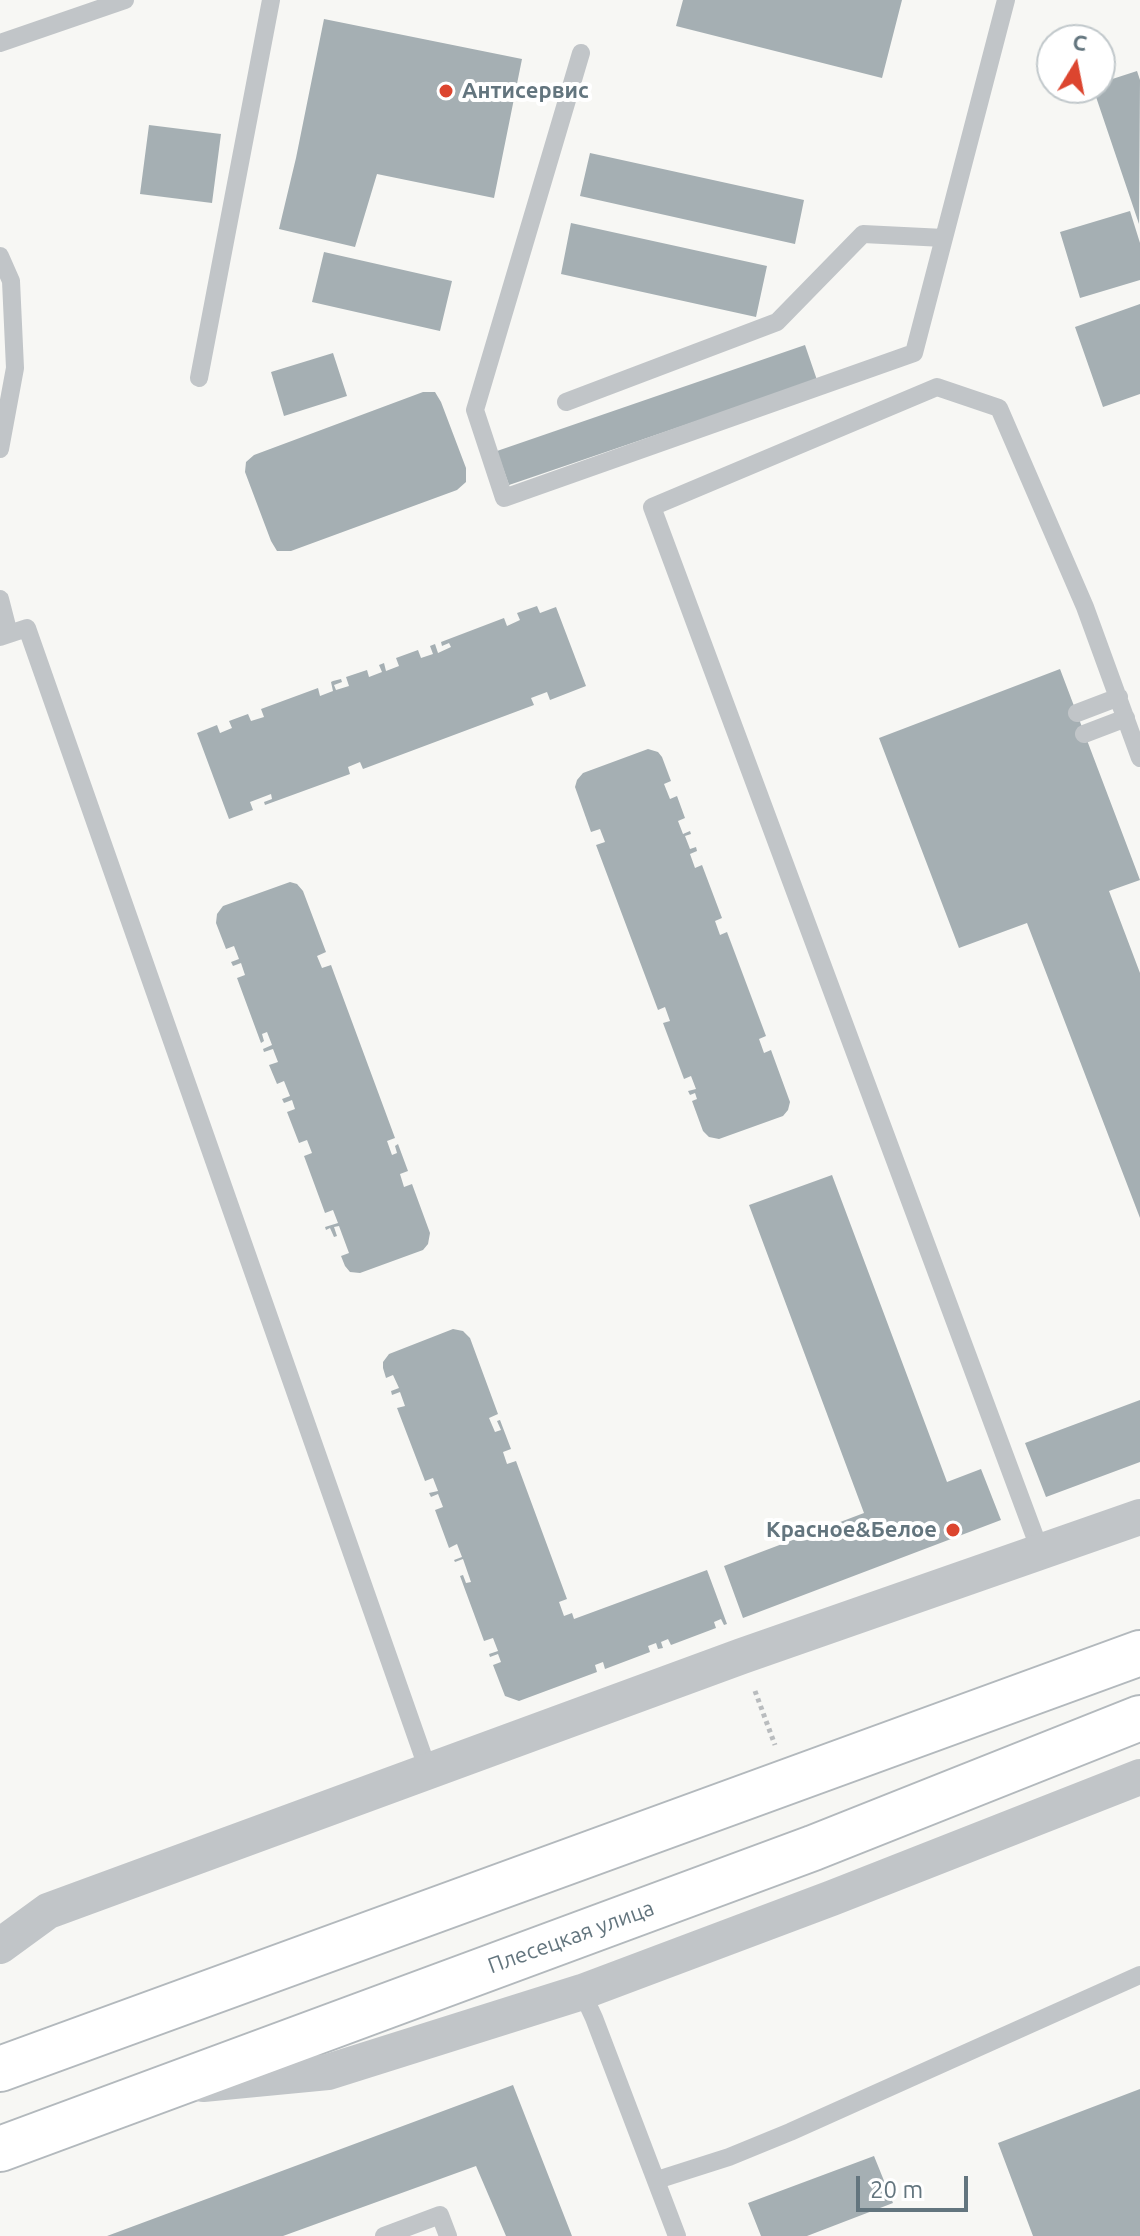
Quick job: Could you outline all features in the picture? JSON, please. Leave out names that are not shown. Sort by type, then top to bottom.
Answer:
[{"type":"main road","points":[[0,2069],[1140,1653]]},
{"type":"main road","name":"Плесецкая улица","points":[[0,2149],[813,1848],[1140,1718]]},
{"type":"street","points":[[0,1946],[48,1911],[742,1656],[1140,1517]]},
{"type":"street","points":[[161,2088],[328,2072],[582,1992],[1140,1777]]},
{"type":"lane","points":[[0,43],[125,0]]},
{"type":"lane","points":[[199,378],[271,0]]},
{"type":"lane","points":[[581,53],[475,410],[504,498],[914,353],[1006,0]]},
{"type":"lane","points":[[566,402],[777,322],[863,234],[944,238]]},
{"type":"lane","points":[[0,256],[11,281],[15,368],[0,449]]},
{"type":"lane","points":[[1041,1553],[652,507],[937,387],[999,408],[1085,607],[1140,758]]},
{"type":"lane","points":[[0,599],[5,635],[27,628],[428,1770]]},
{"type":"lane","points":[[1077,713],[1119,697]]},
{"type":"lane","points":[[1084,734],[1126,718]]},
{"type":"lane","points":[[657,2180],[729,2157],[790,2132],[1140,1975]]},
{"type":"lane","points":[[582,1992],[677,2236]]},
{"type":"lane","points":[[384,2236],[440,2215],[448,2236]]},
{"type":"building","points":[[683,0],[902,0],[882,78],[676,26]]},
{"type":"building","points":[[324,19],[522,59],[494,198],[377,174],[355,247],[279,229]]},
{"type":"building","points":[[1137,71],[1140,80],[1139,224],[1098,104],[1116,104],[1116,78]]},
{"type":"building","points":[[149,125],[221,134],[212,203],[140,194]]},
{"type":"building","points":[[590,153],[804,200],[795,244],[580,196]]},
{"type":"building","points":[[1130,211],[1140,243],[1140,280],[1080,298],[1060,232]]},
{"type":"building","points":[[571,223],[767,266],[756,317],[561,274]]},
{"type":"building","points":[[324,252],[452,281],[440,331],[312,302]]},
{"type":"building","points":[[1140,304],[1140,394],[1103,407],[1075,327]]},
{"type":"building","points":[[805,345],[817,380],[509,485],[497,451]]},
{"type":"building","points":[[333,353],[347,396],[284,416],[271,372]]},
{"type":"building","points":[[423,392],[435,392],[441,402],[466,468],[466,482],[457,490],[291,551],[277,551],[245,472],[246,462],[254,455]]},
{"type":"building","points":[[537,606],[540,613],[556,607],[586,686],[550,700],[547,692],[531,698],[534,705],[363,769],[360,762],[348,767],[350,774],[265,805],[264,802],[272,799],[271,794],[250,802],[253,810],[229,819],[197,733],[217,725],[220,733],[232,728],[229,721],[248,714],[251,721],[264,717],[261,709],[318,688],[320,696],[333,691],[333,681],[341,679],[342,682],[334,685],[336,690],[349,686],[346,677],[367,670],[369,677],[382,672],[379,665],[384,663],[386,671],[399,666],[396,658],[418,650],[421,658],[433,654],[430,646],[435,644],[438,653],[451,647],[449,643],[442,646],[441,642],[504,618],[507,626],[520,620],[517,613]]},
{"type":"building","points":[[1060,669],[1140,880],[1109,891],[1140,973],[1140,1218],[1027,923],[959,948],[879,738]]},
{"type":"building","points":[[648,749],[662,757],[671,781],[664,784],[670,799],[677,796],[685,818],[678,821],[683,834],[690,831],[691,834],[685,836],[690,849],[696,847],[697,851],[690,854],[695,868],[702,865],[722,918],[715,921],[720,935],[727,932],[766,1036],[759,1039],[764,1053],[771,1050],[790,1102],[783,1116],[719,1139],[709,1137],[703,1131],[692,1101],[697,1099],[695,1093],[690,1095],[688,1091],[696,1089],[691,1076],[684,1079],[663,1023],[670,1021],[665,1007],[658,1010],[596,845],[605,842],[600,829],[591,832],[575,787],[583,773]]},
{"type":"building","points":[[290,882],[303,891],[326,952],[317,956],[322,968],[331,965],[395,1138],[387,1141],[392,1155],[397,1153],[395,1146],[398,1144],[408,1171],[400,1174],[404,1187],[412,1184],[430,1233],[423,1250],[360,1273],[350,1272],[345,1266],[341,1256],[349,1253],[339,1226],[334,1227],[337,1236],[334,1237],[330,1228],[326,1230],[325,1227],[338,1223],[333,1210],[325,1213],[304,1156],[312,1153],[307,1140],[299,1143],[287,1112],[295,1109],[292,1100],[284,1103],[282,1099],[290,1096],[284,1081],[277,1084],[269,1065],[278,1062],[273,1049],[264,1052],[263,1049],[272,1045],[267,1032],[262,1034],[264,1041],[261,1043],[237,978],[245,975],[241,963],[233,966],[231,962],[239,959],[234,946],[226,949],[216,923],[217,914],[223,906]]},
{"type":"building","points":[[832,1175],[947,1482],[981,1469],[1001,1520],[743,1618],[724,1566],[864,1513],[749,1205]]},
{"type":"building","points":[[453,1329],[463,1331],[470,1338],[498,1414],[489,1418],[495,1432],[501,1430],[497,1421],[500,1420],[511,1449],[503,1452],[507,1464],[516,1461],[567,1599],[559,1602],[564,1616],[572,1613],[574,1619],[707,1570],[727,1624],[724,1625],[721,1619],[714,1622],[716,1628],[671,1645],[668,1639],[661,1642],[663,1648],[658,1649],[656,1643],[648,1646],[650,1652],[605,1669],[603,1662],[595,1665],[597,1672],[519,1701],[505,1696],[493,1665],[501,1662],[498,1654],[490,1657],[489,1654],[498,1651],[493,1638],[484,1641],[460,1576],[463,1575],[466,1583],[471,1582],[463,1559],[455,1562],[462,1557],[457,1544],[449,1548],[435,1510],[443,1507],[438,1494],[431,1497],[429,1493],[438,1491],[433,1478],[425,1481],[397,1408],[405,1406],[400,1392],[392,1395],[391,1391],[399,1388],[393,1375],[386,1378],[383,1368],[389,1354]]},
{"type":"building","points":[[1140,1400],[1140,1462],[1046,1497],[1025,1443]]},
{"type":"building","points":[[513,2085],[572,2236],[506,2236],[476,2166],[283,2236],[107,2236]]},
{"type":"building","points":[[1140,2089],[1140,2236],[1033,2236],[998,2143]]},
{"type":"building","points":[[874,2156],[893,2203],[807,2236],[761,2236],[748,2203]]},
{"type":"place","name":"Антисервис","points":[[446,91]]},
{"type":"place","name":"Красное&Белое","points":[[953,1530]]}]
